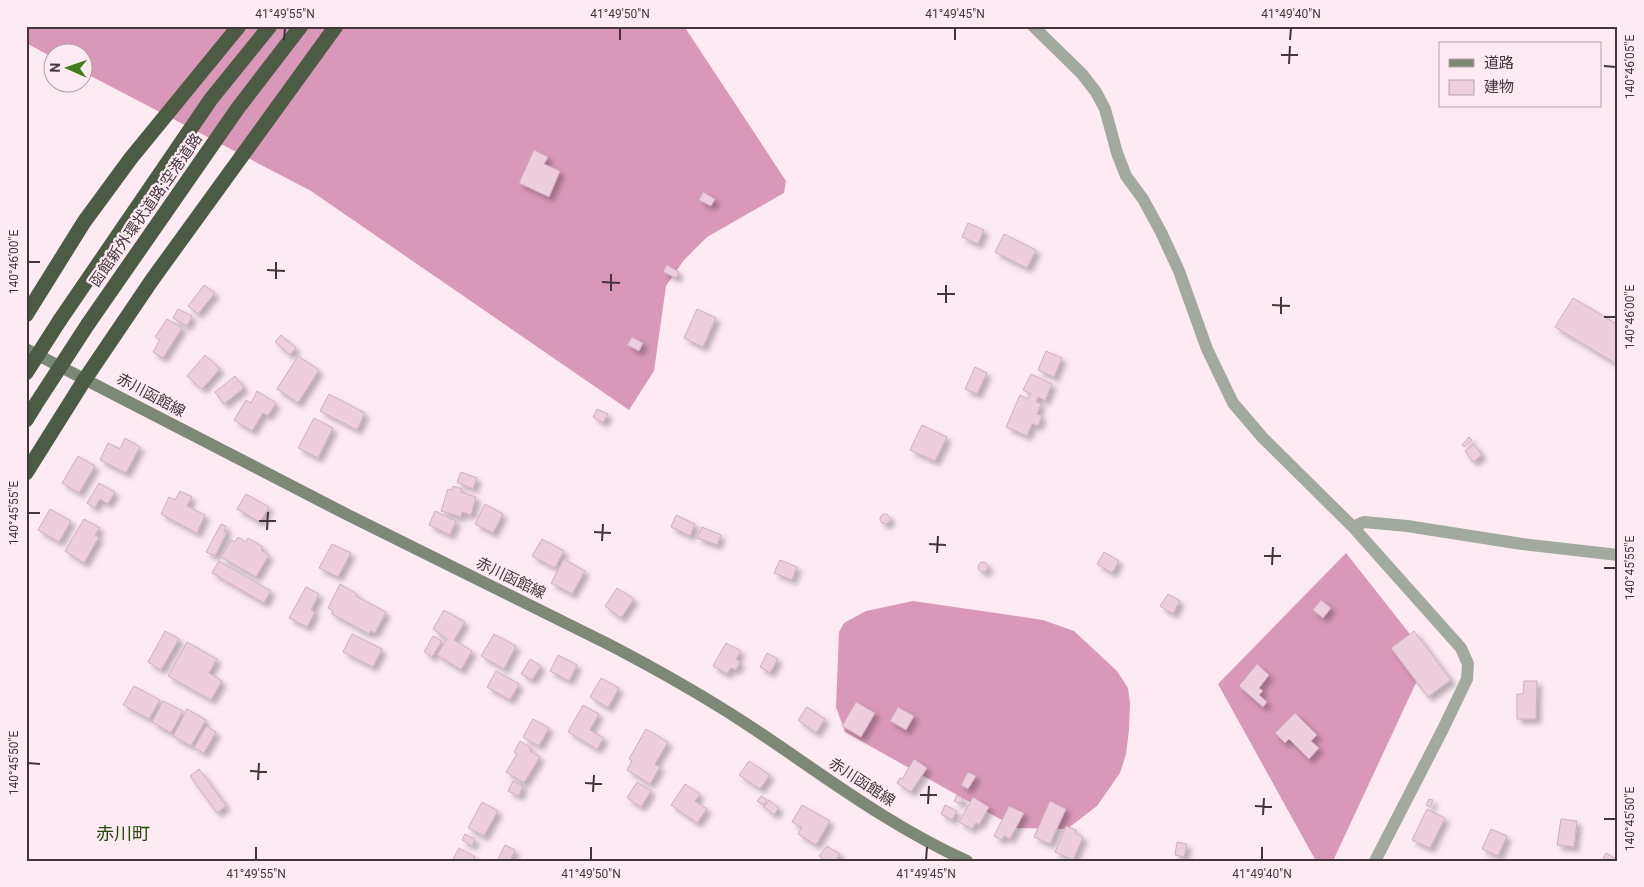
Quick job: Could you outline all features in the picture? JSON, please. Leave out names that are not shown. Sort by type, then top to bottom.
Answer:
[{"type":"highway","points":[[26,315],[84,222],[125,166],[239,26]]},
{"type":"highway","name":"函館新外環状道路;空港道路","points":[[26,373],[211,99],[270,26]]},
{"type":"highway","name":"函館新外環状道路;空港道路","points":[[30,413],[88,324],[238,108],[301,26]]},
{"type":"highway","points":[[26,473],[85,379],[157,272],[336,26]]},
{"type":"main road","name":"赤川函館線","points":[[26,349],[348,515],[648,665],[744,723],[881,814],[932,844],[968,861]]},
{"type":"street","points":[[1033,26],[1082,74],[1096,92],[1105,109],[1116,153],[1126,176],[1143,199],[1161,232],[1179,271],[1207,349],[1233,403],[1262,438],[1353,527],[1461,648],[1468,664],[1467,679],[1439,738],[1375,861]]},
{"type":"street","points":[[1353,527],[1364,522],[1407,526],[1522,544],[1618,555]]},
{"type":"shaded area","points":[[26,26],[684,26],[786,181],[784,193],[707,237],[684,260],[666,286],[654,371],[629,410],[311,191],[92,77],[92,42],[42,42],[42,52],[26,43]]},
{"type":"shaded area","points":[[1346,553],[1428,657],[1333,861],[1316,861],[1218,684]]},
{"type":"shaded area","points":[[913,601],[1043,620],[1074,631],[1117,671],[1128,688],[1130,703],[1126,754],[1120,773],[1097,806],[1067,829],[1016,828],[845,732],[836,707],[839,632],[844,623],[866,611]]},
{"type":"building","points":[[534,150],[548,157],[544,164],[560,171],[549,197],[519,183]]},
{"type":"building","points":[[703,192],[715,199],[711,206],[699,200]]},
{"type":"building","points":[[968,223],[984,230],[978,244],[962,237]]},
{"type":"building","points":[[1004,234],[1036,250],[1027,268],[995,252]]},
{"type":"building","points":[[667,265],[679,272],[676,278],[663,272]]},
{"type":"building","points":[[204,285],[215,293],[198,314],[188,306]]},
{"type":"building","points":[[1573,298],[1618,325],[1618,365],[1555,327]]},
{"type":"building","points":[[178,309],[192,316],[187,326],[173,318]]},
{"type":"building","points":[[697,309],[716,318],[703,347],[684,338]]},
{"type":"building","points":[[167,319],[182,328],[163,358],[153,352],[160,340],[155,337]]},
{"type":"building","points":[[281,335],[296,348],[290,355],[275,342]]},
{"type":"building","points":[[632,337],[643,343],[639,351],[627,345]]},
{"type":"building","points":[[1046,351],[1062,358],[1054,377],[1038,370]]},
{"type":"building","points":[[205,355],[220,369],[202,389],[187,376]]},
{"type":"building","points":[[298,356],[319,370],[298,403],[277,389]]},
{"type":"building","points":[[975,367],[987,373],[977,394],[965,389]]},
{"type":"building","points":[[1031,374],[1052,384],[1045,401],[1038,397],[1036,402],[1041,404],[1037,414],[1042,416],[1038,426],[1032,424],[1027,436],[1006,427],[1020,395],[1028,399],[1031,394],[1023,390]]},
{"type":"building","points":[[235,376],[244,388],[224,404],[215,392]]},
{"type":"building","points":[[257,391],[276,403],[268,416],[263,413],[252,431],[234,420],[246,400],[251,403]]},
{"type":"building","points":[[329,394],[365,413],[357,430],[320,411]]},
{"type":"building","points":[[597,409],[608,414],[603,423],[593,417]]},
{"type":"building","points":[[314,418],[333,428],[318,458],[298,448]]},
{"type":"building","points":[[922,425],[947,437],[935,461],[910,450]]},
{"type":"building","points":[[1469,437],[1472,440],[1464,447],[1462,445]]},
{"type":"building","points":[[125,438],[140,447],[126,473],[100,460],[108,443],[120,449]]},
{"type":"building","points":[[1474,444],[1482,455],[1473,462],[1465,451]]},
{"type":"building","points":[[78,456],[95,466],[79,493],[62,483]]},
{"type":"building","points":[[461,472],[477,478],[473,489],[457,482]]},
{"type":"building","points":[[99,483],[115,492],[108,504],[100,499],[95,508],[87,503]]},
{"type":"building","points":[[453,486],[462,489],[461,492],[476,497],[471,515],[462,512],[461,517],[441,511],[448,489],[452,490]]},
{"type":"building","points":[[180,491],[192,497],[187,506],[205,515],[197,533],[161,514],[169,497],[175,500]]},
{"type":"building","points":[[246,494],[269,507],[260,522],[237,509]]},
{"type":"building","points":[[485,504],[503,514],[493,533],[475,524]]},
{"type":"building","points":[[50,509],[71,521],[59,542],[38,530]]},
{"type":"building","points":[[435,511],[456,521],[450,535],[429,525]]},
{"type":"building","points":[[883,514],[887,514],[890,519],[889,523],[883,524],[880,521],[880,517]]},
{"type":"building","points":[[676,515],[695,524],[690,536],[671,527]]},
{"type":"building","points":[[84,519],[100,528],[95,535],[99,537],[84,563],[65,551]]},
{"type":"building","points":[[221,524],[226,526],[224,531],[227,532],[215,556],[206,552]]},
{"type":"building","points":[[702,527],[721,535],[717,545],[697,538]]},
{"type":"building","points":[[238,537],[246,542],[248,538],[263,547],[261,550],[269,555],[256,577],[221,557],[231,540],[235,542]]},
{"type":"building","points":[[542,539],[564,551],[555,568],[532,556]]},
{"type":"building","points":[[332,544],[351,553],[338,577],[319,568]]},
{"type":"building","points":[[1104,552],[1119,561],[1112,573],[1097,564]]},
{"type":"building","points":[[564,559],[585,571],[572,594],[551,583]]},
{"type":"building","points":[[780,560],[797,567],[792,580],[774,573]]},
{"type":"building","points":[[219,561],[271,591],[264,603],[212,573]]},
{"type":"building","points":[[981,562],[985,562],[988,567],[987,571],[981,572],[978,569],[978,565]]},
{"type":"building","points":[[340,584],[357,594],[356,596],[386,612],[375,633],[371,631],[369,634],[332,614],[333,611],[328,608]]},
{"type":"building","points":[[306,587],[319,594],[311,610],[315,612],[307,627],[289,618]]},
{"type":"building","points":[[617,588],[634,599],[621,618],[605,606]]},
{"type":"building","points":[[1168,594],[1180,601],[1173,614],[1160,606]]},
{"type":"building","points":[[1321,600],[1331,608],[1323,618],[1313,610]]},
{"type":"building","points":[[444,610],[465,622],[454,640],[472,651],[461,670],[437,655],[447,639],[433,629]]},
{"type":"building","points":[[165,631],[179,639],[161,670],[148,662]]},
{"type":"building","points":[[1414,631],[1451,680],[1428,697],[1391,648]]},
{"type":"building","points":[[352,634],[382,649],[373,667],[343,652]]},
{"type":"building","points":[[494,634],[516,646],[504,669],[481,656]]},
{"type":"building","points":[[433,636],[442,641],[432,657],[424,652]]},
{"type":"building","points":[[187,642],[217,659],[209,673],[222,681],[211,700],[168,676]]},
{"type":"building","points":[[726,643],[741,651],[736,659],[740,662],[736,670],[731,668],[727,674],[713,666]]},
{"type":"building","points":[[767,653],[778,659],[770,673],[760,667]]},
{"type":"building","points":[[558,655],[577,665],[569,681],[550,671]]},
{"type":"building","points":[[530,659],[541,666],[532,680],[521,674]]},
{"type":"building","points":[[1257,664],[1269,675],[1259,688],[1263,691],[1259,695],[1267,702],[1263,707],[1239,686]]},
{"type":"building","points":[[496,671],[519,684],[510,700],[487,687]]},
{"type":"building","points":[[601,678],[619,688],[608,708],[590,697]]},
{"type":"building","points":[[1524,681],[1537,681],[1536,719],[1517,719],[1517,694],[1523,694]]},
{"type":"building","points":[[134,686],[160,700],[149,719],[123,705]]},
{"type":"building","points":[[163,701],[183,711],[171,733],[152,722]]},
{"type":"building","points":[[856,702],[875,713],[861,737],[842,726]]},
{"type":"building","points":[[583,705],[599,714],[590,730],[604,738],[597,749],[568,732]]},
{"type":"building","points":[[807,707],[825,719],[816,733],[798,720]]},
{"type":"building","points":[[898,707],[914,716],[906,730],[890,721]]},
{"type":"building","points":[[187,709],[206,720],[191,746],[173,736]]},
{"type":"building","points":[[1295,713],[1317,735],[1311,741],[1319,748],[1309,759],[1289,739],[1285,743],[1275,733]]},
{"type":"building","points":[[533,719],[549,728],[539,746],[523,737]]},
{"type":"building","points":[[206,726],[216,732],[204,753],[194,748]]},
{"type":"building","points":[[646,729],[668,742],[655,764],[660,767],[650,784],[627,770],[632,761],[629,759]]},
{"type":"building","points":[[520,741],[531,748],[530,751],[540,757],[524,783],[506,772],[517,754],[514,752]]},
{"type":"building","points":[[914,759],[927,768],[911,792],[897,783],[900,778],[902,779]]},
{"type":"building","points":[[749,761],[770,775],[760,789],[739,775]]},
{"type":"building","points":[[199,769],[226,806],[217,813],[190,776]]},
{"type":"building","points":[[968,772],[976,776],[968,789],[961,785]]},
{"type":"building","points":[[513,781],[523,786],[519,796],[508,791]]},
{"type":"building","points":[[637,782],[651,791],[641,807],[627,798]]},
{"type":"building","points":[[685,784],[700,794],[695,801],[707,809],[697,823],[671,805]]},
{"type":"building","points":[[957,795],[963,798],[961,804],[954,801]]},
{"type":"building","points":[[761,796],[767,800],[763,805],[757,801]]},
{"type":"building","points":[[973,797],[989,807],[979,825],[976,823],[972,829],[959,822]]},
{"type":"building","points":[[1429,799],[1433,800],[1430,807],[1426,805]]},
{"type":"building","points":[[769,800],[779,808],[774,815],[764,807]]},
{"type":"building","points":[[1050,801],[1066,809],[1050,844],[1034,837]]},
{"type":"building","points":[[482,802],[498,811],[484,836],[468,828]]},
{"type":"building","points":[[802,805],[830,821],[816,845],[798,834],[802,827],[792,822]]},
{"type":"building","points":[[945,805],[957,811],[952,820],[941,814]]},
{"type":"building","points":[[1009,806],[1024,813],[1010,839],[1004,836],[1002,840],[994,836]]},
{"type":"building","points":[[1427,809],[1445,818],[1430,848],[1412,840]]},
{"type":"building","points":[[1561,819],[1577,821],[1574,847],[1557,845]]},
{"type":"building","points":[[1066,826],[1076,830],[1075,833],[1083,837],[1073,860],[1055,852]]},
{"type":"building","points":[[1491,829],[1507,836],[1498,856],[1482,849]]},
{"type":"building","points":[[465,834],[475,839],[472,846],[462,840]]},
{"type":"building","points":[[1177,842],[1187,844],[1184,857],[1175,855]]},
{"type":"building","points":[[505,845],[515,850],[510,861],[497,861]]},
{"type":"building","points":[[827,846],[840,854],[835,861],[826,861],[819,856]]},
{"type":"building","points":[[459,848],[475,857],[472,861],[452,861]]},
{"type":"building","points":[[1606,853],[1618,860],[1618,861],[1602,861]]},
{"type":"district","name":"赤川町","points":[[123,833]]}]
